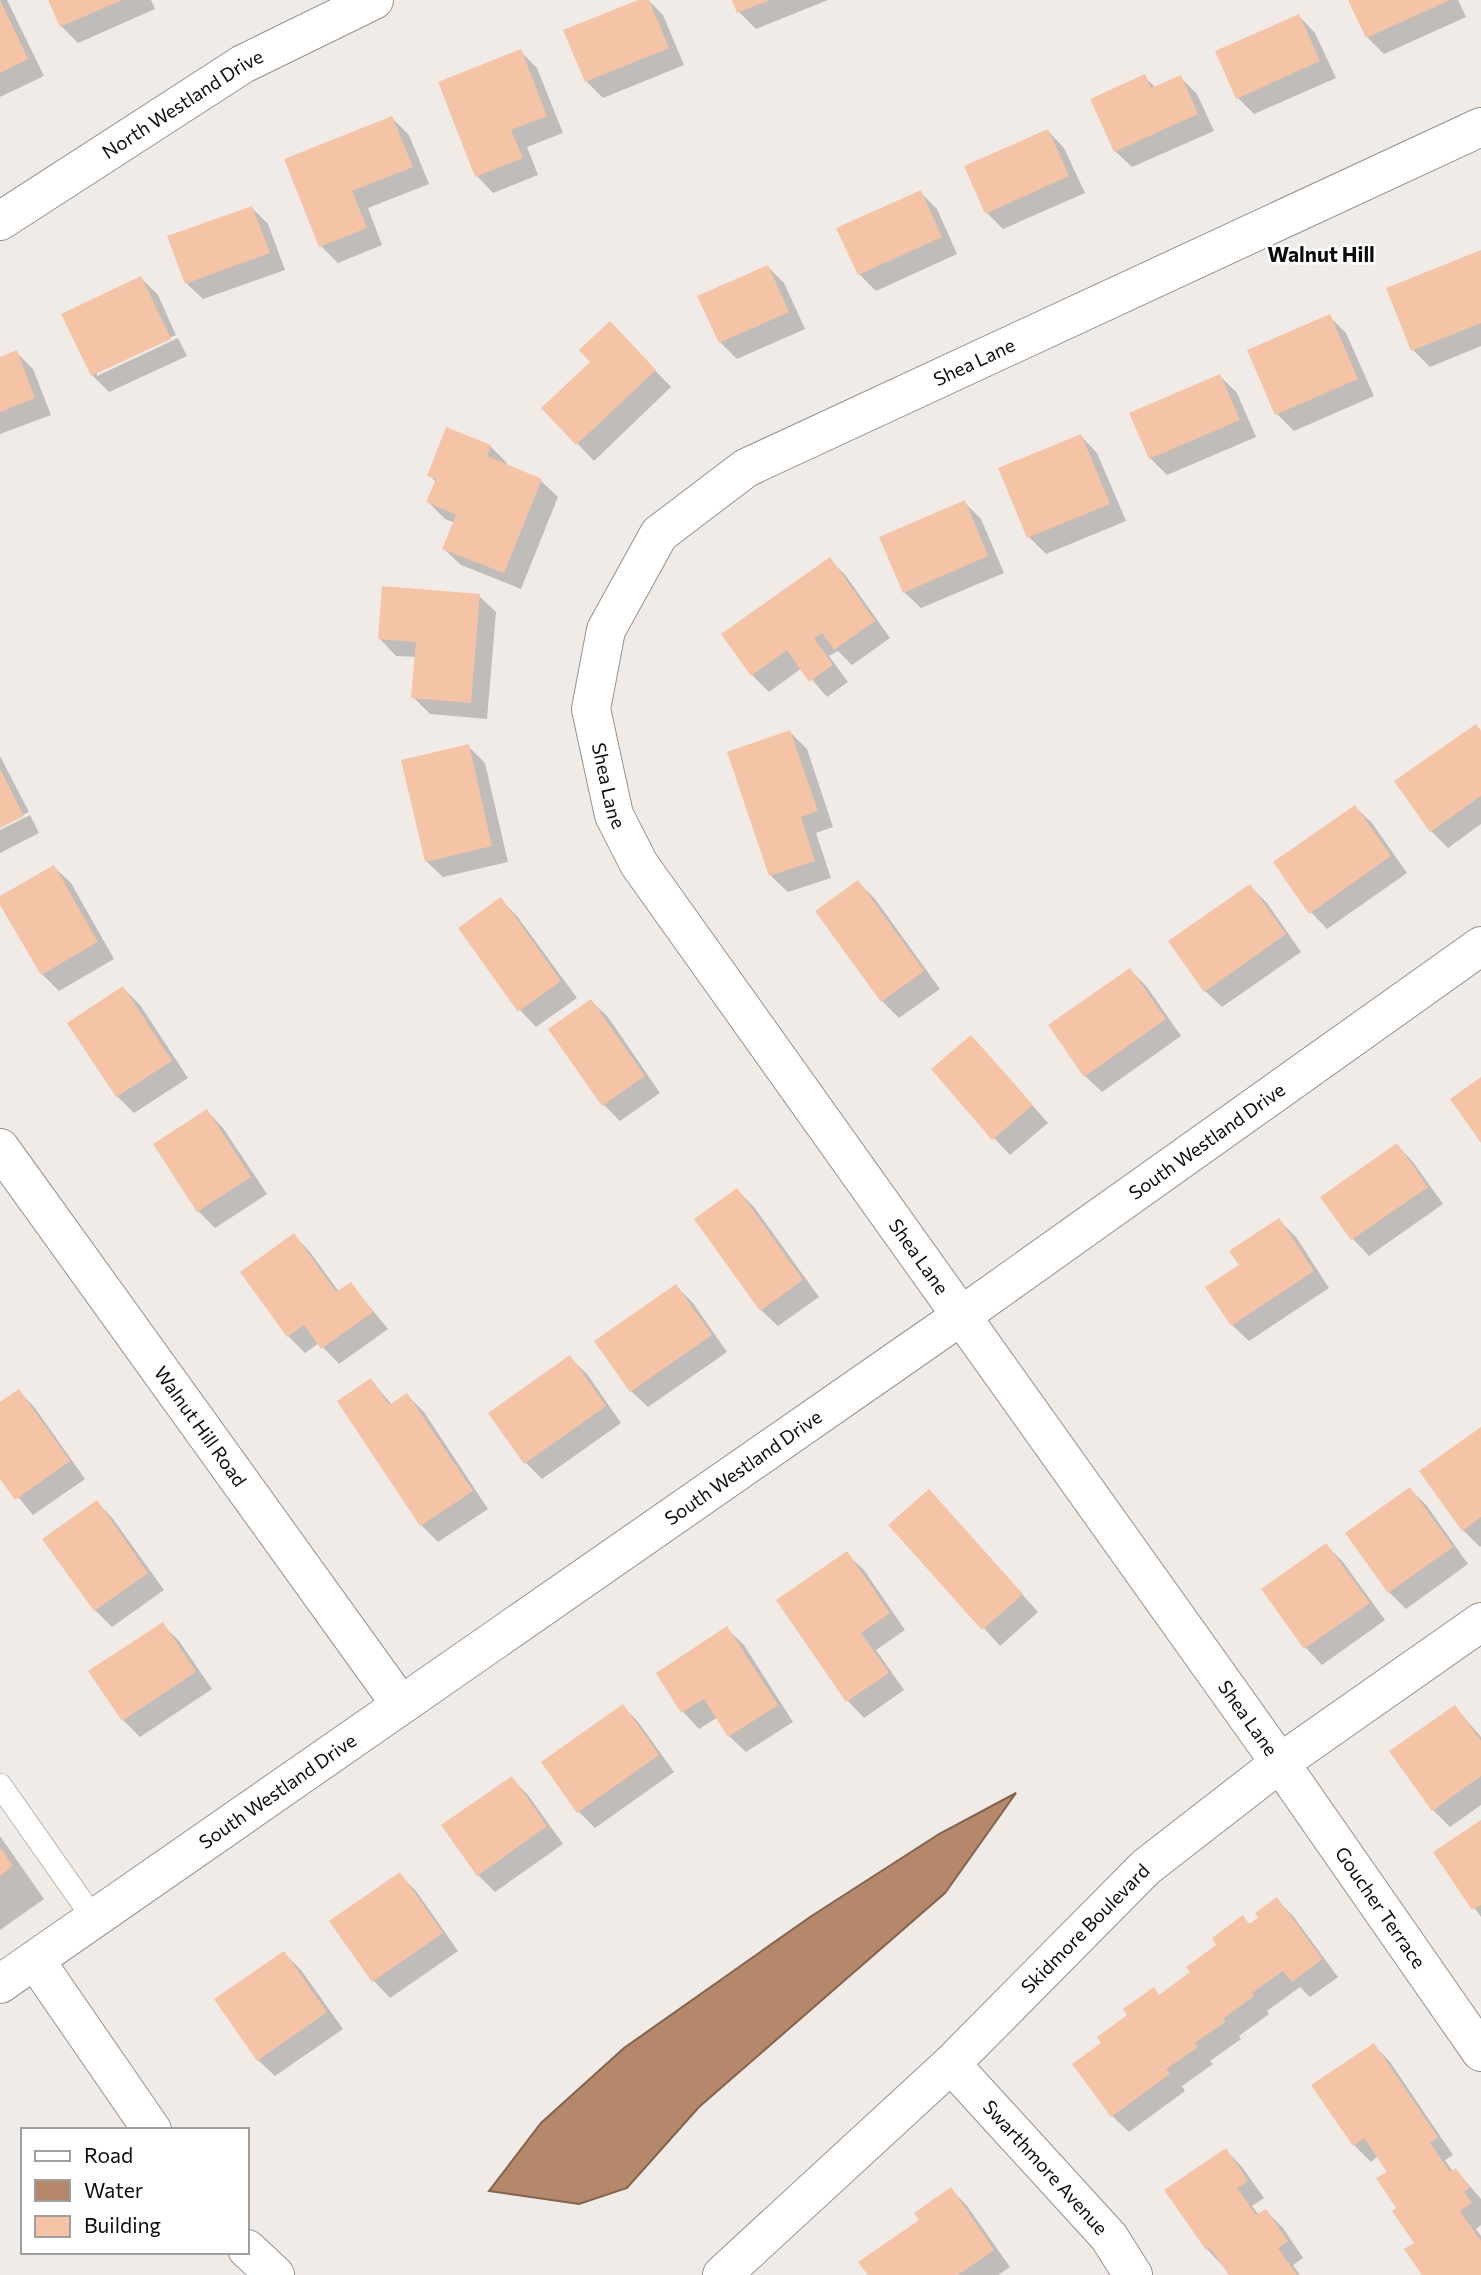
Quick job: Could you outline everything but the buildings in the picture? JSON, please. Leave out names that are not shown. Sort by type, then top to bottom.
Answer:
[{"type":"street","name":"North Westland Drive","points":[[0,221],[243,64],[374,0]]},
{"type":"street","name":"Shea Lane","points":[[1280,1763],[639,864],[614,816],[591,709],[606,630],[659,534],[746,468],[1481,127]]},
{"type":"street","name":"South Westland Drive","points":[[0,1984],[961,1316],[1481,946]]},
{"type":"street","name":"Walnut Hill Road","points":[[0,1147],[401,1705]]},
{"type":"street","name":"Skidmore Boulevard","points":[[722,2275],[951,2064],[1146,1867],[1280,1763],[1481,1622]]},
{"type":"street","name":"Goucher Terrace","points":[[1280,1763],[1481,2052]]},
{"type":"street","points":[[35,1959],[151,2128]]},
{"type":"street","name":"Swarthmore Avenue","points":[[951,2064],[1109,2237],[1133,2275]]},
{"type":"street","points":[[248,2250],[275,2275]]},
{"type":"lane","points":[[0,1785],[94,1919]]},
{"type":"water","points":[[1016,1793],[945,1893],[699,2107],[627,2188],[579,2204],[489,2191],[541,2123],[624,2048],[810,1917],[939,1834]]},
{"type":"district","name":"Walnut Hill","points":[[1321,255]]}]
